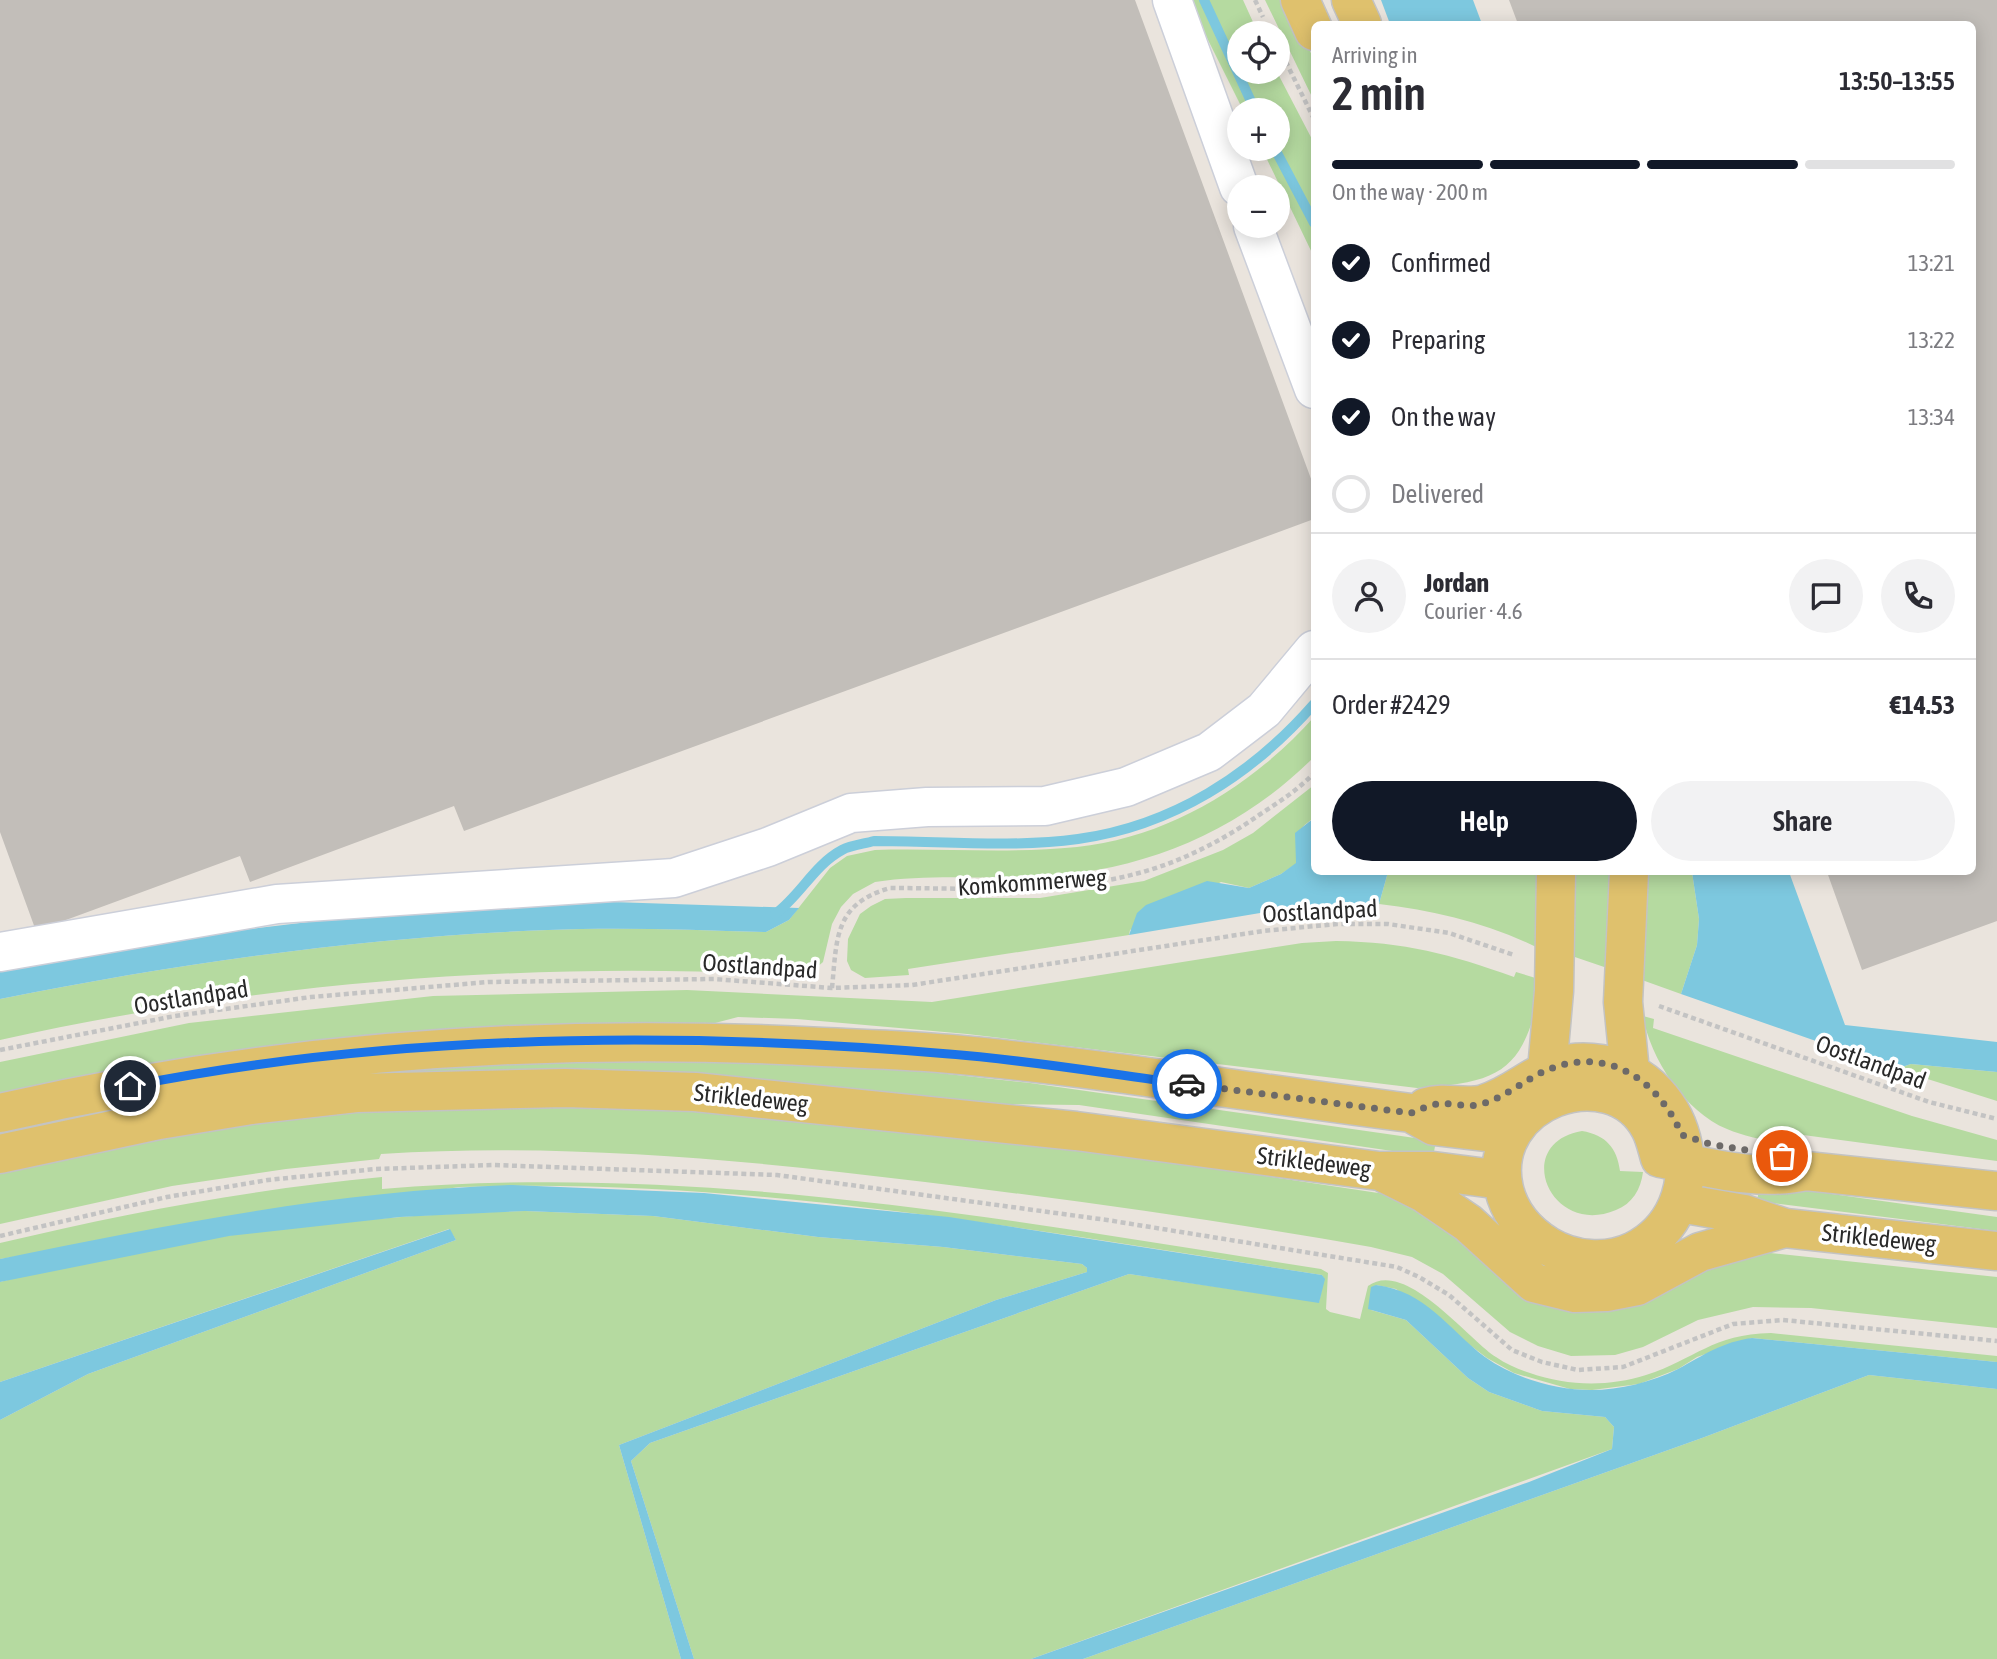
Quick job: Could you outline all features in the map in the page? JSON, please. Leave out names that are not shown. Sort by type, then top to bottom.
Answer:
[{"type":"main road","points":[[1300,0],[1311,24]]},
{"type":"main road","points":[[1351,0],[1361,21]]},
{"type":"main road","points":[[1545,1086],[1554,991],[1556,875]]},
{"type":"main road","points":[[1629,875],[1623,1002],[1630,1072]]},
{"type":"main road","name":"Strikledeweg","points":[[0,1113],[153,1081],[247,1066],[351,1054],[569,1040],[751,1043],[950,1054],[1411,1113],[1434,1126],[1511,1135]]},
{"type":"main road","points":[[1585,1062],[1630,1072],[1665,1101],[1684,1149],[1679,1203],[1666,1226],[1633,1251],[1611,1258],[1591,1260],[1569,1256],[1530,1234],[1509,1206],[1502,1180],[1503,1159],[1511,1135],[1545,1086],[1566,1063],[1585,1062]]},
{"type":"main road","points":[[1545,1086],[1621,1101],[1634,1109],[1650,1128],[1660,1158],[1684,1149],[1781,1177],[1806,1171],[1997,1191]]},
{"type":"main road","name":"Strikledeweg","points":[[1411,1113],[1436,1104],[1470,1106],[1545,1086]]},
{"type":"main road","name":"Strikledeweg","points":[[0,1154],[159,1120],[251,1105],[356,1093],[565,1088],[695,1092],[1076,1131],[1380,1171],[1433,1171],[1502,1180]]},
{"type":"main road","points":[[1380,1171],[1424,1193],[1468,1223],[1534,1283],[1574,1293],[1606,1292],[1637,1286],[1700,1252],[1784,1228]]},
{"type":"main road","name":"Strikledeweg","points":[[1679,1203],[1744,1214],[1784,1228],[1997,1251]]},
{"type":"lane","points":[[1172,0],[1235,175]]},
{"type":"lane","points":[[1257,238],[1311,381]]},
{"type":"lane","points":[[0,952],[277,904],[674,877],[768,847],[851,813],[927,807],[1045,806],[1099,794],[1126,787],[1209,752],[1264,710],[1311,654]]},
{"type":"path","points":[[1290,70],[1311,113]]},
{"type":"path","name":"Komkommerweg","points":[[832,988],[838,931],[850,910],[873,893],[890,888],[1061,885],[1134,874],[1185,857],[1233,833],[1300,788],[1311,776]]},
{"type":"path","name":"Oostlandpad","points":[[0,1050],[188,1014],[311,997],[488,982],[714,979],[832,988],[912,985],[1262,931],[1337,923],[1388,924],[1449,933],[1514,955]]},
{"type":"path","name":"Oostlandpad","points":[[1655,1005],[1929,1101],[1997,1119]]},
{"type":"path","points":[[0,1236],[166,1197],[268,1180],[376,1169],[493,1164],[777,1175],[1107,1220],[1397,1267],[1419,1276],[1449,1295],[1512,1350],[1542,1362],[1578,1370],[1623,1367],[1733,1324],[1783,1320],[1997,1341]]},
{"type":"green space","points":[[1188,0],[1243,0],[1253,21],[1227,21],[1227,78]]},
{"type":"green space","points":[[1265,0],[1287,0],[1311,53],[1311,95],[1290,52],[1290,21],[1275,21]]},
{"type":"green space","points":[[1230,84],[1283,84],[1311,137],[1311,251],[1290,207],[1290,175],[1275,175],[1268,161],[1290,161],[1290,98],[1237,98]]},
{"type":"green space","points":[[1311,720],[1311,760],[1284,784],[1219,828],[1148,858],[1071,874],[914,878],[875,882],[853,894],[841,907],[832,924],[823,962],[807,976],[604,971],[401,980],[200,1003],[0,1040],[0,999],[204,963],[341,945],[479,933],[603,929],[766,932],[789,920],[830,868],[847,856],[875,850],[1052,849],[1111,841],[1145,832],[1208,804],[1264,765]]},
{"type":"green space","points":[[1311,787],[1311,820],[1299,833],[1296,864],[1249,888],[1221,882],[1130,930],[1129,935],[908,969],[909,975],[865,978],[851,970],[847,961],[848,939],[860,914],[885,899],[1040,898],[1144,881],[1223,850],[1253,833]]},
{"type":"green space","points":[[1387,875],[1546,875],[1544,951],[1504,933],[1464,920],[1379,904]]},
{"type":"green space","points":[[1568,875],[1616,875],[1613,970],[1566,954]]},
{"type":"green space","points":[[1642,875],[1692,875],[1699,919],[1697,945],[1681,994],[1642,980]]},
{"type":"green space","points":[[1336,941],[1406,947],[1469,962],[1514,977],[1516,972],[1542,980],[1528,1033],[1518,1052],[1506,1065],[1491,1075],[1447,1086],[1417,1088],[967,1034],[797,1019],[738,1017],[669,1035],[0,1104],[0,1062],[189,1023],[433,996],[687,990],[932,1002],[1302,943]]},
{"type":"green space","points":[[1643,1016],[1654,1019],[1653,1028],[1912,1116],[1997,1140],[1997,1161],[1781,1132],[1779,1143],[1727,1129],[1697,1110],[1672,1082],[1653,1049]]},
{"type":"green space","points":[[578,1057],[893,1068],[1030,1083],[1436,1141],[1433,1157],[1079,1105],[929,1103],[687,1082],[0,1143],[0,1126],[264,1079]]},
{"type":"green space","points":[[1911,1064],[1997,1072],[1997,1101],[1896,1069]]},
{"type":"green space","points":[[619,1101],[1020,1139],[1385,1194],[1416,1203],[1501,1273],[1695,1270],[1749,1255],[1770,1253],[1997,1277],[1997,1328],[1811,1308],[1753,1307],[1698,1320],[1643,1347],[1615,1355],[1571,1356],[1538,1346],[1510,1332],[1443,1274],[1412,1257],[1371,1247],[1205,1220],[981,1189],[858,1174],[654,1155],[517,1150],[381,1154],[379,1159],[286,1169],[172,1186],[0,1224],[0,1167],[84,1147],[393,1104]]},
{"type":"green space","points":[[1582,1131],[1598,1136],[1609,1144],[1620,1171],[1643,1172],[1635,1195],[1627,1204],[1616,1210],[1593,1215],[1573,1211],[1558,1200],[1548,1186],[1544,1169],[1548,1152],[1560,1139]]},
{"type":"green space","points":[[382,1177],[382,1189],[500,1183],[618,1183],[853,1200],[1088,1232],[1321,1269],[1328,1273],[1326,1309],[1330,1312],[1360,1319],[1368,1286],[1383,1280],[1400,1283],[1435,1304],[1484,1348],[1504,1362],[1544,1377],[1573,1383],[1632,1379],[1663,1369],[1734,1338],[1771,1333],[1997,1356],[1997,1362],[1752,1338],[1697,1357],[1678,1369],[1639,1384],[1592,1390],[1570,1389],[1514,1373],[1487,1358],[1396,1289],[1376,1285],[1371,1310],[1406,1320],[1468,1378],[1489,1392],[1542,1411],[1605,1417],[1614,1427],[1612,1449],[1031,1659],[694,1659],[631,1461],[650,1443],[1129,1274],[1319,1302],[1324,1279],[1322,1275],[1108,1241],[892,1211],[676,1190],[567,1186],[459,1187],[0,1259],[0,1243],[95,1222],[238,1195]]},
{"type":"green space","points":[[1760,1184],[1997,1217],[1997,1231],[1757,1201]]},
{"type":"green space","points":[[525,1211],[653,1216],[818,1237],[943,1247],[1082,1264],[1087,1268],[1087,1272],[996,1300],[619,1445],[681,1659],[0,1659],[0,1420],[88,1374],[456,1240],[449,1229],[0,1382],[0,1282],[129,1252],[261,1231],[393,1217]]},
{"type":"green space","points":[[1869,1375],[1997,1389],[1997,1659],[1083,1659],[1702,1438]]},
{"type":"water","points":[[1381,0],[1473,0],[1481,21],[1389,21]]},
{"type":"water","points":[[1311,820],[1311,875],[1387,875],[1379,904],[1295,907],[1129,935],[1137,913],[1146,905],[1207,881],[1249,888],[1281,874],[1296,863],[1295,833]]},
{"type":"water","points":[[1692,875],[1790,875],[1845,1025],[1997,1042],[1997,1072],[1911,1064],[1896,1069],[1681,994],[1697,945],[1699,919]]},
{"type":"water","points":[[612,902],[799,908],[789,920],[766,932],[575,929],[479,933],[341,945],[204,963],[0,999],[0,972],[200,935],[384,913]]},
{"type":"water","points":[[512,1185],[704,1193],[949,1217],[1322,1275],[1325,1279],[1319,1303],[1129,1274],[650,1443],[631,1461],[694,1659],[681,1659],[619,1445],[996,1300],[1087,1272],[1087,1268],[1082,1264],[943,1247],[818,1237],[653,1216],[525,1211],[400,1217],[229,1236],[0,1282],[0,1259],[127,1234],[319,1202],[447,1188]]},
{"type":"water","points":[[450,1229],[456,1240],[88,1374],[0,1420],[0,1382]]},
{"type":"water","points":[[1376,1285],[1394,1289],[1423,1303],[1496,1364],[1522,1377],[1563,1388],[1602,1390],[1636,1384],[1668,1374],[1722,1346],[1752,1338],[1997,1362],[1997,1389],[1869,1375],[1702,1438],[1083,1659],[1031,1659],[1529,1482],[1612,1449],[1614,1427],[1605,1417],[1542,1411],[1489,1392],[1468,1378],[1406,1320],[1368,1309],[1371,1287]]},
{"type":"building","points":[[0,0],[1135,0],[1311,479],[1311,520],[464,831],[454,806],[250,882],[240,856],[36,931],[0,832]]},
{"type":"building","points":[[1509,0],[1997,0],[1997,921],[1862,970],[1828,875],[1976,875],[1976,21],[1517,21]]},
{"type":"waterway","points":[[1204,0],[1249,98]]},
{"type":"waterway","points":[[1281,161],[1311,217]]},
{"type":"waterway","points":[[775,914],[832,856],[853,846],[874,841],[1002,844],[1053,842],[1113,832],[1146,822],[1178,809],[1237,774],[1290,730],[1311,707]]},
{"type":"way so far","points":[[1187,1084],[1411,1113],[1436,1104],[1483,1104],[1566,1063],[1603,1064],[1630,1072],[1646,1083],[1665,1101],[1682,1135],[1710,1144],[1782,1156]]},
{"type":"route","points":[[130,1086],[247,1066],[351,1054],[569,1040],[751,1043],[950,1054],[1187,1084]]}]
